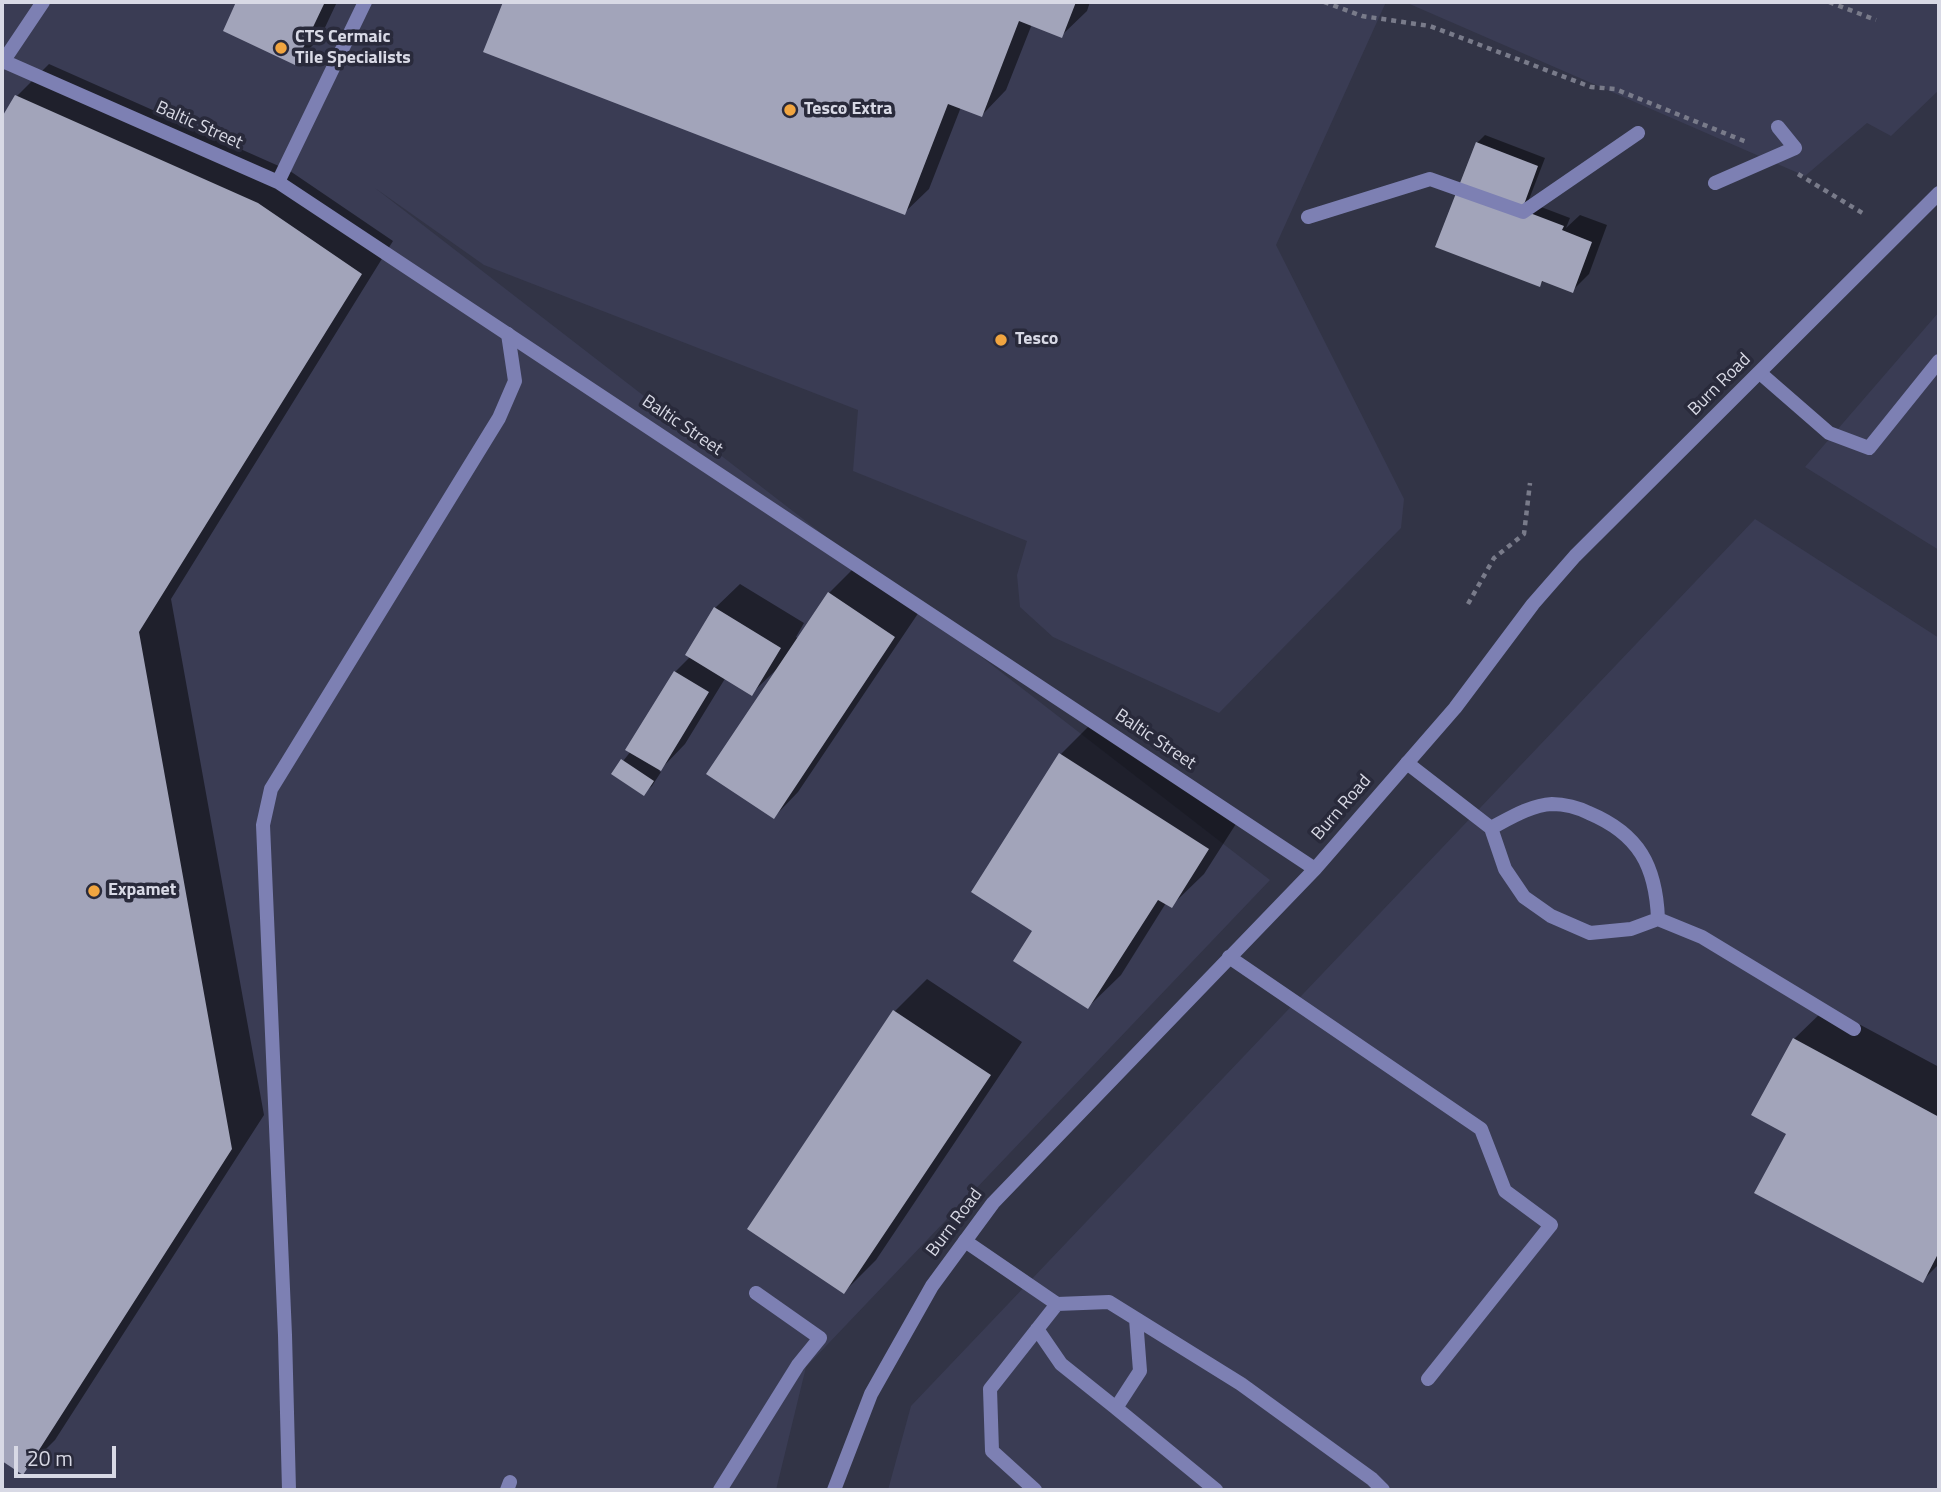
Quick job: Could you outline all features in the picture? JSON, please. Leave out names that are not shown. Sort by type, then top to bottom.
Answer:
[{"type":"street","points":[[278,181],[365,2]]},
{"type":"street","points":[[2,62],[40,3]]},
{"type":"street","name":"Baltic Street","points":[[2,62],[278,181],[1315,869]]},
{"type":"street","points":[[1716,183],[1795,148],[1779,127]]},
{"type":"street","points":[[1308,217],[1430,178],[1523,212],[1638,133]]},
{"type":"street","name":"Burn Road","points":[[834,1490],[871,1395],[932,1286],[993,1203],[1315,869],[1455,708],[1533,604],[1575,556],[1939,193]]},
{"type":"street","points":[[289,1490],[285,1321],[263,825],[271,789],[499,418],[515,381],[508,334]]},
{"type":"street","points":[[1760,373],[1829,433],[1869,448],[1939,361]]},
{"type":"street","points":[[1407,763],[1491,828],[1505,869],[1524,897],[1551,916],[1590,933],[1631,929],[1658,919],[1702,937],[1854,1029]]},
{"type":"street","points":[[1491,828],[1523,812],[1552,804],[1580,809],[1607,820],[1628,837],[1646,861],[1657,889],[1658,919]]},
{"type":"street","points":[[1230,957],[1482,1129],[1505,1191],[1551,1225],[1428,1379]]},
{"type":"street","points":[[965,1241],[1057,1304],[1109,1303],[1136,1319],[1241,1384],[1372,1479],[1382,1490]]},
{"type":"street","points":[[720,1490],[798,1365],[820,1338],[756,1293]]},
{"type":"street","points":[[1035,1490],[992,1451],[990,1389],[1057,1304]]},
{"type":"street","points":[[1116,1408],[1140,1371],[1136,1319]]},
{"type":"street","points":[[1037,1329],[1061,1364],[1216,1490]]},
{"type":"path","points":[[1324,2],[1362,16],[1430,26],[1591,87],[1615,89],[1748,142],[1864,214]]},
{"type":"path","points":[[1829,2],[1877,20]]},
{"type":"path","points":[[1468,604],[1494,558],[1524,534],[1530,483]]},
{"type":"shaded area","points":[[2,2],[1386,2],[1276,245],[1404,499],[1401,528],[1219,713],[1053,637],[1020,607],[1017,575],[1027,541],[853,471],[858,410],[484,265],[375,188],[1270,880],[806,1367],[776,1490],[2,1490]]},
{"type":"shaded area","points":[[1405,2],[1939,2],[1939,90],[1891,136],[1867,123],[1805,176]]},
{"type":"shaded area","points":[[1939,312],[1939,550],[1805,467]]},
{"type":"shaded area","points":[[1755,519],[1939,638],[1939,1490],[888,1490],[911,1406]]},
{"type":"building","name":"CTS Cermaic Tile Specialists","points":[[236,2],[324,4],[295,65],[223,31]]},
{"type":"building","name":"Tesco Extra","points":[[503,2],[1076,2],[1062,38],[1019,21],[982,117],[948,104],[905,215],[483,52]]},
{"type":"building","name":"Expamet","points":[[15,95],[258,203],[362,274],[139,632],[232,1149],[23,1475],[2,1461],[2,117]]},
{"type":"building","points":[[1476,142],[1538,166],[1522,210],[1564,226],[1562,230],[1592,242],[1573,293],[1542,281],[1540,287],[1435,247]]},
{"type":"building","points":[[828,592],[895,637],[774,819],[706,774]]},
{"type":"building","points":[[714,607],[781,648],[752,696],[685,655]]},
{"type":"building","points":[[674,671],[709,692],[661,771],[625,750]]},
{"type":"building","points":[[1059,753],[1209,849],[1172,908],[1158,900],[1088,1009],[1013,961],[1032,931],[971,892]]},
{"type":"building","points":[[621,759],[654,781],[644,796],[611,774]]},
{"type":"building","points":[[893,1010],[991,1075],[844,1294],[747,1229]]},
{"type":"building","points":[[1793,1038],[1939,1117],[1939,1252],[1923,1283],[1754,1193],[1786,1134],[1751,1115]]},
{"type":"place","name":"CTS Cermaic Tile Specialists","points":[[281,48]]},
{"type":"place","name":"Tesco Extra","points":[[790,110]]},
{"type":"place","name":"Tesco","points":[[1001,340]]},
{"type":"place","name":"Expamet","points":[[94,891]]}]
